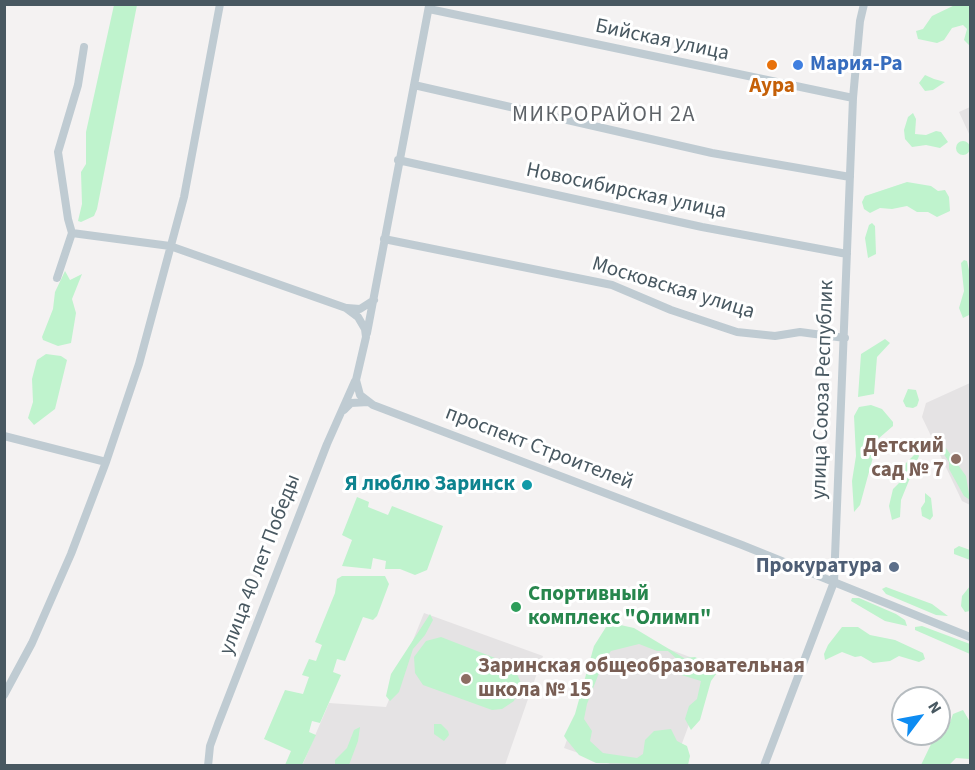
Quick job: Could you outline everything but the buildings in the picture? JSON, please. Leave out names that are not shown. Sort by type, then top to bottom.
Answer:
[{"type":"street","points":[[4,694],[56,590],[106,462],[139,364],[184,197],[220,4]]},
{"type":"street","name":"улица Союза Республик","points":[[764,765],[834,582],[853,98],[859,30],[864,4]]},
{"type":"street","points":[[368,402],[360,395],[356,380],[374,300],[398,160],[429,7]]},
{"type":"street","name":"Бийская улица","points":[[429,7],[853,98]]},
{"type":"street","points":[[57,278],[72,233],[58,152],[78,85],[84,47]]},
{"type":"street","points":[[414,85],[712,153],[850,177]]},
{"type":"street","name":"Новосибирская улица","points":[[398,160],[702,227],[847,254]]},
{"type":"street","points":[[72,233],[170,246],[346,308],[360,309],[374,300]]},
{"type":"street","name":"Московская улица","points":[[384,239],[612,285],[671,310],[737,332],[775,336],[800,332],[845,338]]},
{"type":"street","points":[[346,308],[363,322],[366,337]]},
{"type":"street","name":"улица 40 лет Победы","points":[[208,765],[210,746],[218,724],[356,380]]},
{"type":"street","points":[[340,416],[351,403],[368,402]]},
{"type":"street","name":"проспект Строителей","points":[[368,402],[970,637]]},
{"type":"street","points":[[4,436],[106,462]]},
{"type":"shaded area","points":[[970,107],[970,136],[959,112]]},
{"type":"shaded area","name":"Детский сад № 7","points":[[970,383],[970,505],[962,501],[922,417],[926,403]]},
{"type":"shaded area","name":"Заринская общеобразовательная школа № 15","points":[[424,613],[543,656],[505,765],[302,766],[329,703],[386,707]]},
{"type":"shaded area","points":[[608,626],[711,665],[674,765],[613,765],[564,748]]},
{"type":"green space","points":[[957,4],[970,5],[970,46],[964,40],[967,29],[963,25],[952,28],[944,40],[937,43],[918,39],[916,31],[923,29],[932,16]]},
{"type":"green space","points":[[114,5],[137,5],[97,209],[94,216],[81,222],[78,221],[82,204],[81,172],[86,164],[86,132]]},
{"type":"green space","points":[[925,75],[945,82],[933,90],[925,91],[919,83]]},
{"type":"green space","points":[[913,113],[916,119],[915,134],[926,135],[936,131],[941,132],[948,142],[940,148],[926,145],[912,147],[905,139],[904,130],[908,117]]},
{"type":"green space","points":[[963,141],[968,143],[970,148],[968,153],[963,155],[958,153],[956,148],[958,143]]},
{"type":"green space","points":[[907,182],[931,186],[938,191],[945,190],[949,197],[950,211],[937,217],[928,212],[917,212],[907,206],[892,209],[880,208],[870,213],[864,209],[862,202],[865,196]]},
{"type":"green space","points":[[872,223],[875,226],[876,254],[868,258],[865,238],[869,225]]},
{"type":"green space","points":[[964,260],[967,261],[969,270],[969,315],[963,318],[959,308],[964,291],[961,263]]},
{"type":"green space","points":[[65,271],[70,280],[82,274],[72,299],[76,313],[71,343],[58,346],[43,340],[42,337],[53,309],[55,292]]},
{"type":"green space","points":[[885,339],[890,343],[877,357],[874,394],[858,397],[861,354]]},
{"type":"green space","points":[[46,354],[61,356],[67,360],[55,409],[34,425],[28,418],[33,402],[32,379],[37,360]]},
{"type":"green space","points":[[908,389],[916,390],[919,400],[917,406],[913,408],[906,407],[903,401]]},
{"type":"green space","points":[[871,405],[882,409],[893,422],[893,426],[878,439],[860,505],[854,512],[852,481],[856,456],[854,416],[859,407]]},
{"type":"green space","points":[[943,444],[966,476],[970,500],[964,496],[949,469],[949,462],[941,450]]},
{"type":"green space","points":[[917,452],[919,456],[901,500],[900,517],[892,520],[889,506],[893,489],[899,483],[906,463]]},
{"type":"green space","points":[[925,493],[931,498],[933,516],[930,520],[922,516],[921,508],[925,502]]},
{"type":"green space","points":[[357,497],[369,502],[368,507],[388,515],[392,506],[443,526],[427,570],[415,575],[400,569],[385,569],[386,561],[373,558],[371,569],[342,566],[352,540],[342,535]]},
{"type":"green space","points":[[959,546],[970,550],[970,560],[954,554],[954,549]]},
{"type":"green space","points":[[342,576],[385,576],[389,584],[377,616],[373,620],[363,617],[345,661],[337,659],[333,672],[341,675],[320,723],[312,721],[309,732],[316,735],[302,765],[285,765],[291,751],[264,739],[285,690],[303,694],[309,677],[302,675],[309,659],[316,661],[322,645],[315,642],[335,593],[337,579]]},
{"type":"green space","points":[[970,586],[970,611],[965,612],[961,606],[962,596]]},
{"type":"green space","points":[[886,587],[932,604],[948,616],[936,615],[886,594],[882,589]]},
{"type":"green space","points":[[852,598],[859,598],[896,614],[905,620],[907,626],[885,621],[851,601]]},
{"type":"green space","points":[[430,614],[433,620],[425,635],[413,649],[399,692],[390,701],[386,696],[391,674]]},
{"type":"green space","points":[[616,624],[634,628],[684,658],[695,657],[707,663],[713,660],[719,670],[711,681],[700,720],[691,730],[685,719],[689,706],[697,699],[701,681],[678,674],[674,668],[679,661],[668,651],[657,651],[639,644],[611,651],[604,660],[587,704],[584,719],[592,731],[590,741],[603,753],[637,758],[643,754],[645,740],[654,731],[671,729],[677,741],[687,746],[690,756],[688,765],[596,763],[579,755],[564,736],[575,714],[594,646],[606,627]]},
{"type":"green space","points":[[922,626],[970,644],[970,654],[915,630],[915,627]]},
{"type":"green space","points":[[842,627],[858,627],[870,635],[895,640],[923,653],[925,659],[919,662],[899,656],[890,661],[873,663],[861,656],[855,657],[842,652],[825,660],[824,654],[828,645]]},
{"type":"green space","points":[[441,637],[513,665],[521,683],[514,701],[502,709],[492,710],[423,685],[415,673],[414,657],[426,641]]},
{"type":"green space","points":[[963,710],[970,722],[970,759],[956,758],[949,765],[921,765],[930,746],[951,746],[953,714]]},
{"type":"green space","points":[[434,724],[441,724],[448,731],[449,735],[444,741],[434,734]]},
{"type":"green space","points":[[360,727],[358,741],[349,765],[335,765],[335,760],[347,748],[354,730]]},
{"type":"place","name":"Аура","points":[[772,65]]},
{"type":"place","name":"Мария-Ра","points":[[798,65]]},
{"type":"place","name":"Детский сад № 7","points":[[956,459]]},
{"type":"place","name":"Я люблю Заринск","points":[[527,485]]},
{"type":"place","name":"Прокуратура","points":[[894,567]]},
{"type":"place","name":"Спортивный комплекс \"Олимп\"","points":[[516,607]]},
{"type":"place","name":"Заринская общеобразовательная школа № 15","points":[[466,679]]},
{"type":"district","name":"МИКРОРАЙОН 2А","points":[[604,116]]}]
